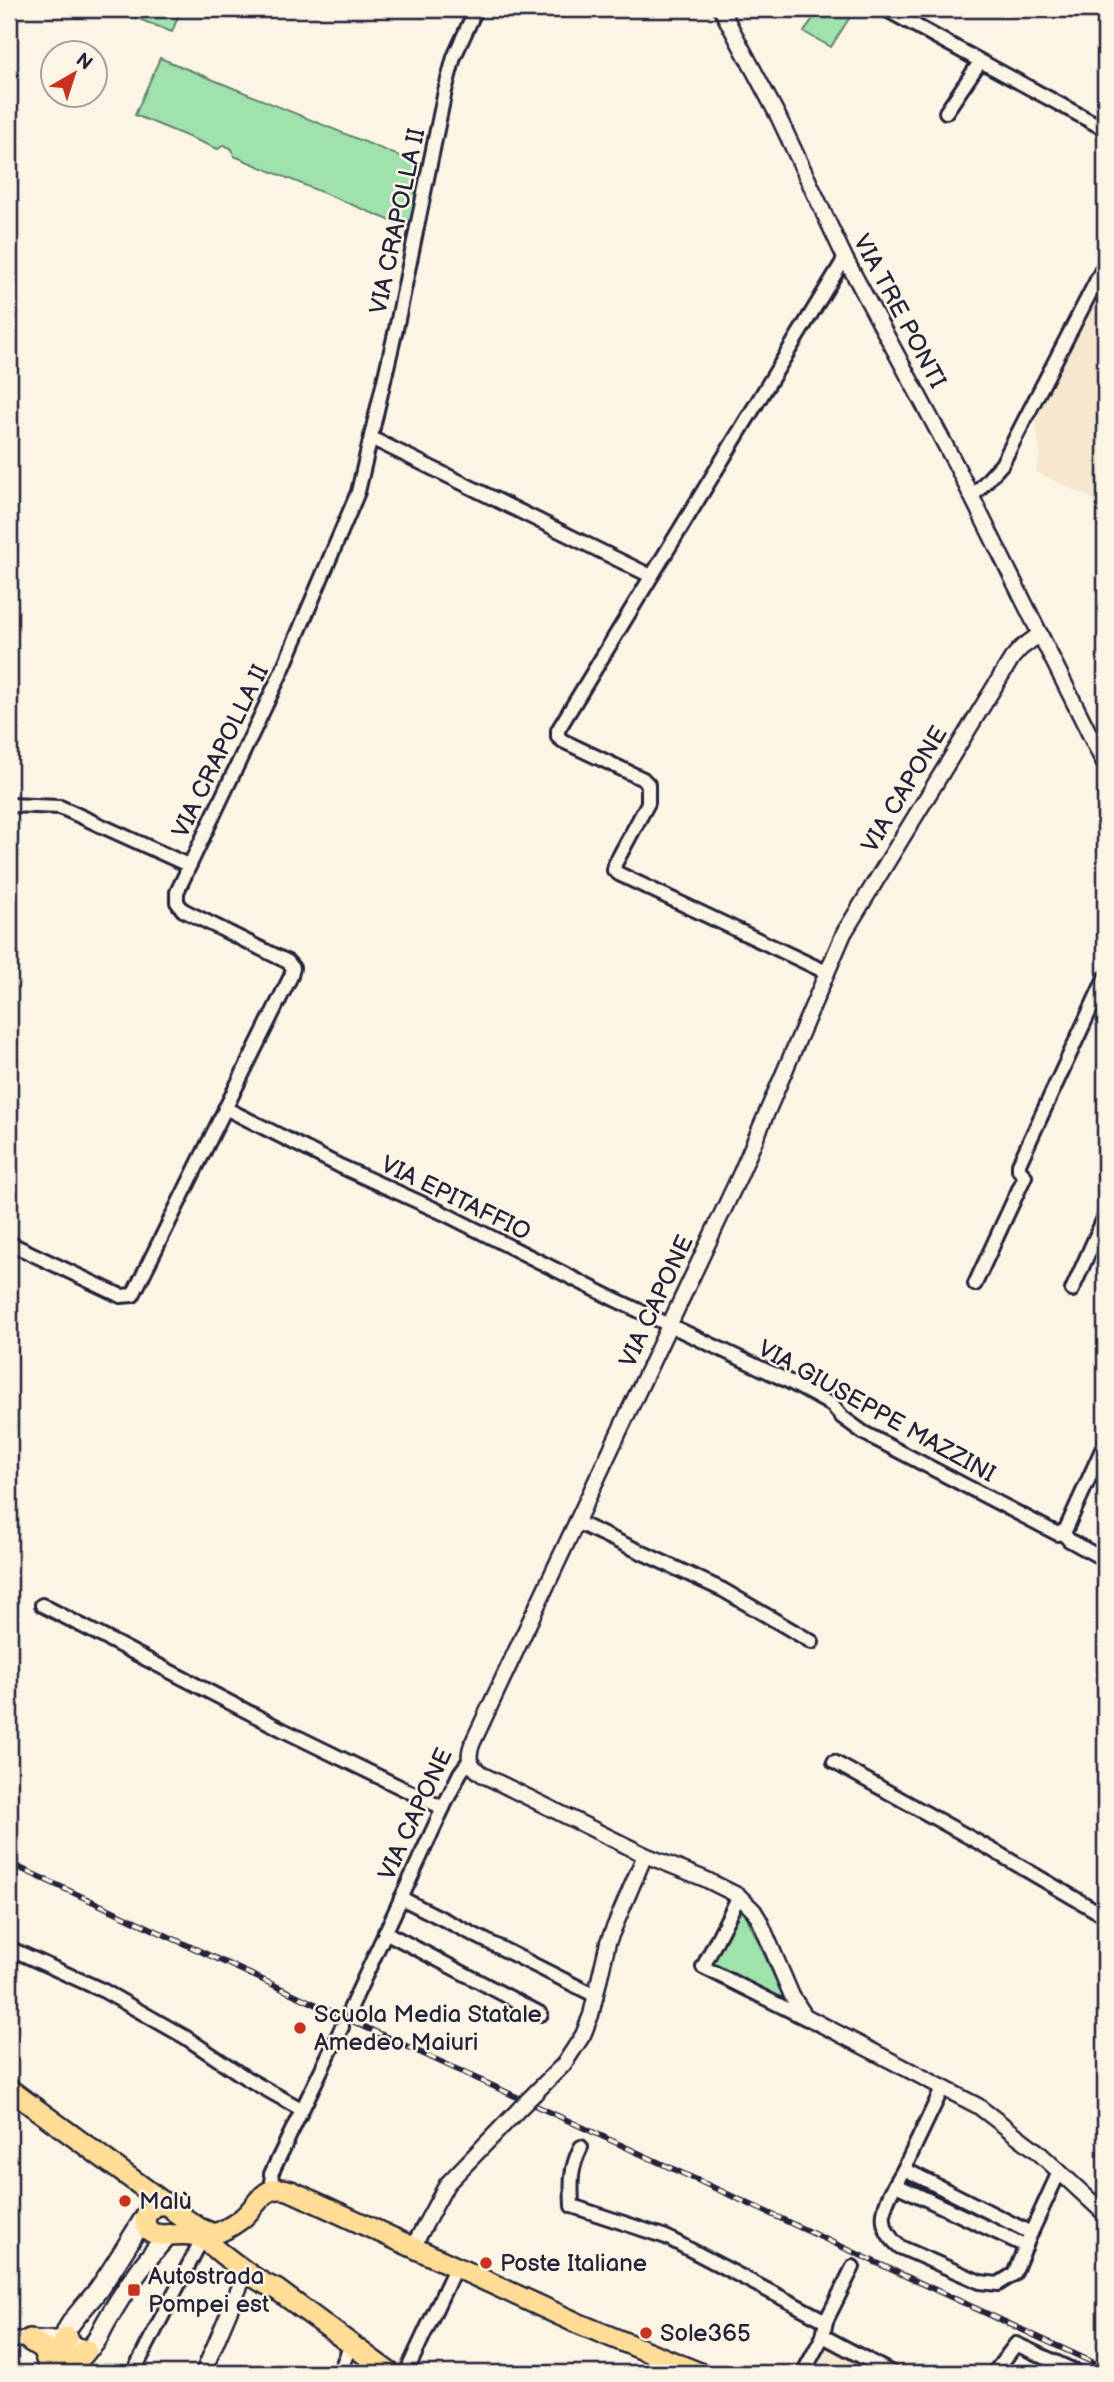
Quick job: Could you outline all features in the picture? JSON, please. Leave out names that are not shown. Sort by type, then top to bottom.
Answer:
[{"type":"highway","points":[[55,2371],[71,2327]]},
{"type":"highway","points":[[19,2340],[43,2348],[55,2371]]},
{"type":"highway","points":[[55,2371],[92,2343]]},
{"type":"main road","points":[[9,2090],[131,2179],[158,2211],[177,2222],[130,2283],[92,2343],[72,2346],[71,2327],[158,2211]]},
{"type":"main road","points":[[276,2290],[264,2276],[233,2252],[232,2241],[242,2219],[261,2197],[274,2189],[284,2189],[320,2203],[577,2323],[700,2373]]},
{"type":"main road","points":[[158,2211],[210,2233],[221,2231],[242,2219]]},
{"type":"main road","points":[[158,2211],[145,2224],[150,2232],[159,2236],[189,2234],[202,2239],[390,2373]]},
{"type":"main road","points":[[71,2327],[87,2318],[94,2323],[92,2343]]},
{"type":"street","name":"VIA CRAPOLLA II","points":[[9,1243],[121,1296],[133,1295],[291,976],[293,968],[288,962],[183,909],[177,902],[177,892],[282,671],[358,492],[445,91],[454,57],[476,9]]},
{"type":"street","points":[[886,9],[1105,129]]},
{"type":"street","name":"VIA TRE PONTI","points":[[725,10],[845,258],[972,497],[1105,765]]},
{"type":"street","points":[[946,112],[980,62]]},
{"type":"street","points":[[826,972],[614,870],[648,803],[648,784],[643,779],[563,741],[558,737],[558,730],[845,258]]},
{"type":"street","points":[[972,497],[1002,464],[1105,264]]},
{"type":"street","points":[[371,438],[650,576]]},
{"type":"street","name":"VIA CAPONE","points":[[350,2009],[443,1808],[469,1761],[473,1742],[769,1112],[844,933],[1012,658],[1040,634]]},
{"type":"street","points":[[9,805],[60,807],[188,864]]},
{"type":"street","points":[[975,1284],[1025,1176],[1018,1170],[1019,1164],[1105,978]]},
{"type":"street","name":"VIA EPITAFFIO","points":[[225,1108],[670,1325]]},
{"type":"street","points":[[1072,1290],[1105,1216]]},
{"type":"street","name":"VIA GIUSEPPE MAZZINI","points":[[670,1325],[818,1397],[832,1405],[842,1418],[864,1433],[1058,1534],[1063,1533],[1105,1560]]},
{"type":"street","points":[[1063,1533],[1105,1443]]},
{"type":"street","points":[[576,1522],[723,1590],[812,1642]]},
{"type":"street","points":[[43,1605],[281,1729],[443,1808]]},
{"type":"street","points":[[469,1761],[483,1775],[645,1856],[739,1896],[754,1911],[760,1922],[796,2005],[812,2021]]},
{"type":"street","points":[[834,1762],[1105,1916]]},
{"type":"street","points":[[412,2247],[446,2184],[564,2064],[578,2045],[588,2025],[608,1942],[645,1856]]},
{"type":"street","points":[[739,1896],[703,1967],[943,2087],[989,2114],[1105,2214]]},
{"type":"street","points":[[401,1898],[596,1996]]},
{"type":"street","points":[[385,1933],[541,2014]]},
{"type":"street","points":[[9,1948],[104,1991],[186,2037],[246,2078],[301,2109]]},
{"type":"street","points":[[274,2189],[271,2174],[342,2027]]},
{"type":"street","points":[[943,2087],[884,2210],[886,2231],[900,2247],[989,2285],[998,2284],[1014,2274],[1059,2172]]},
{"type":"street","points":[[581,2147],[573,2164],[572,2206],[666,2237],[826,2321]]},
{"type":"street","points":[[904,2169],[1031,2232]]},
{"type":"street","points":[[896,2185],[1026,2246]]},
{"type":"street","points":[[133,2373],[202,2239]]},
{"type":"street","points":[[803,2373],[823,2336],[826,2321],[853,2267]]},
{"type":"street","points":[[406,2373],[455,2268]]},
{"type":"street","points":[[203,2373],[246,2272]]},
{"type":"street","points":[[19,2340],[71,2327]]},
{"type":"street","points":[[823,2336],[892,2373]]},
{"type":"street","points":[[994,2373],[1016,2344],[1079,2373]]},
{"type":"street","points":[[339,2373],[351,2345]]},
{"type":"shaded area","points":[[1105,273],[1105,504],[1036,472],[1040,456],[1036,422],[1045,396]]},
{"type":"shaded area","points":[[831,2342],[888,2373],[814,2373]]},
{"type":"green space","points":[[113,9],[181,9],[172,32]]},
{"type":"green space","points":[[819,9],[855,9],[831,47],[804,32]]},
{"type":"green space","points":[[160,58],[426,167],[413,225],[401,225],[234,156],[232,149],[224,145],[218,149],[135,115]]},
{"type":"green space","points":[[738,1905],[747,1917],[786,2003],[708,1964]]},
{"type":"railway","points":[[9,1863],[1105,2368]]},
{"type":"place","name":"Scuola Media Statale Amedeo Maiuri","points":[[300,2028]]},
{"type":"place","name":"Malù","points":[[125,2201]]},
{"type":"place","name":"Poste Italiane","points":[[486,2263]]},
{"type":"place","name":"Autostrada Pompei est","points":[[134,2290]]},
{"type":"place","name":"Sole365","points":[[646,2333]]}]
